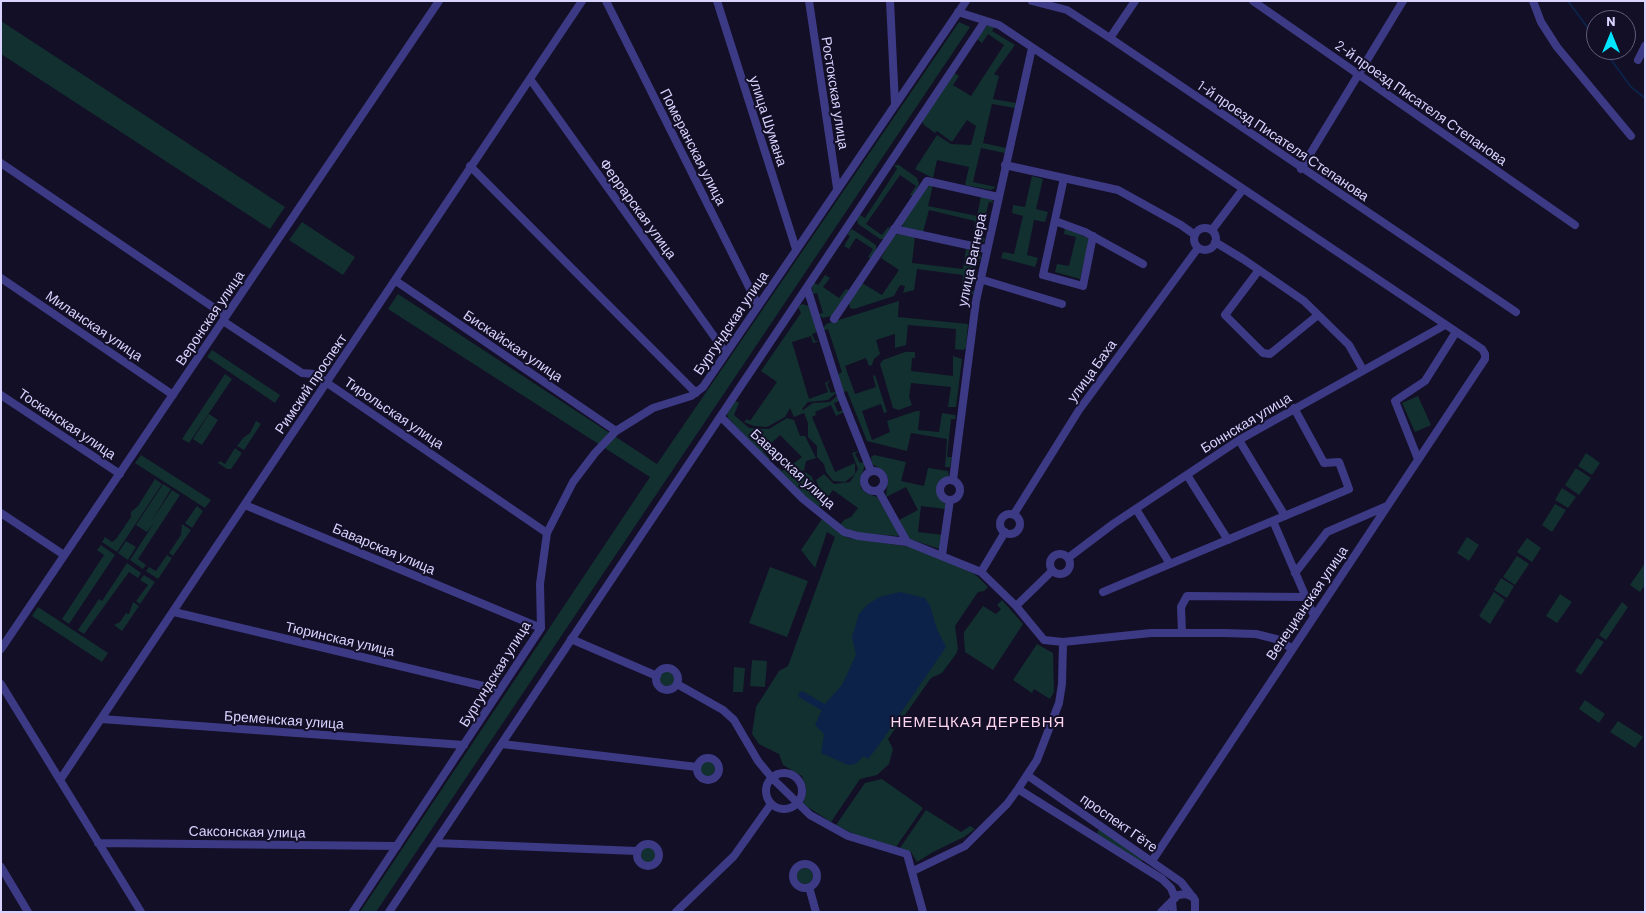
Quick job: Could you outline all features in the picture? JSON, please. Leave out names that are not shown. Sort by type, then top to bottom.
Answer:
[{"type":"street","name":"Веронская улица","points":[[1,649],[439,1]]},
{"type":"street","name":"Римский проспект","points":[[60,780],[582,1]]},
{"type":"street","name":"Померанская улица","points":[[606,1],[758,305]]},
{"type":"street","name":"улица Шумана","points":[[717,1],[796,249]]},
{"type":"street","name":"Ростокская улица","points":[[808,1],[837,188]]},
{"type":"street","points":[[890,1],[895,104]]},
{"type":"street","name":"Бургундская улица","points":[[352,912],[541,628],[540,584],[547,533],[573,482],[595,453],[616,432],[653,408],[696,393],[703,387],[966,1]]},
{"type":"street","name":"1-й проезд Писателя Степанова","points":[[1032,1],[1067,10],[1516,312]]},
{"type":"street","points":[[1110,38],[1134,1]]},
{"type":"street","name":"2-й проезд Писателя Степанова","points":[[1253,1],[1575,225]]},
{"type":"street","points":[[1301,168],[1359,76],[1403,1]]},
{"type":"street","points":[[1533,1],[1541,22],[1557,47],[1631,136]]},
{"type":"street","points":[[958,12],[999,25],[1456,332],[1425,381],[1396,401],[1396,408],[1418,459]]},
{"type":"street","points":[[389,912],[985,21]]},
{"type":"street","points":[[1638,60],[1645,46]]},
{"type":"street","name":"улица Вагнера","points":[[952,480],[967,355],[980,279],[1032,48]]},
{"type":"street","name":"Феррарская улица","points":[[530,79],[726,353]]},
{"type":"street","name":"Тирольская улица","points":[[1,163],[302,373],[311,373],[326,382],[547,533]]},
{"type":"street","points":[[1005,165],[1118,190],[1182,225],[1194,235]]},
{"type":"street","points":[[470,166],[696,393]]},
{"type":"street","points":[[1064,178],[1043,275],[1083,286],[1094,236]]},
{"type":"street","points":[[834,318],[927,181],[998,197]]},
{"type":"street","points":[[1212,230],[1243,189]]},
{"type":"street","points":[[1055,221],[1094,236],[1143,264]]},
{"type":"street","points":[[1202,228],[1212,230],[1215,242],[1208,249],[1198,248],[1194,242],[1194,235],[1202,228]]},
{"type":"street","points":[[894,229],[986,249]]},
{"type":"street","points":[[1215,242],[1304,302],[1349,345],[1363,370]]},
{"type":"street","name":"улица Баха","points":[[1014,514],[1079,410],[1198,248]]},
{"type":"street","points":[[1259,270],[1225,316],[1264,353],[1270,354],[1318,315]]},
{"type":"street","name":"Миланская улица","points":[[1,278],[173,395]]},
{"type":"street","points":[[980,279],[1062,304]]},
{"type":"street","name":"Бискайская улица","points":[[396,281],[616,432]]},
{"type":"street","points":[[807,288],[840,396],[871,471]]},
{"type":"street","name":"Боннская улица","points":[[1068,558],[1136,509],[1239,440],[1445,325]]},
{"type":"street","name":"Венецианская улица","points":[[1152,861],[1485,359],[1482,349],[1456,332]]},
{"type":"street","name":"Тосканская улица","points":[[1,395],[120,474]]},
{"type":"street","points":[[1103,592],[1346,491],[1349,486],[1339,462],[1324,464],[1294,408]]},
{"type":"street","name":"Баварская улица","points":[[721,417],[803,499],[844,532],[858,536],[907,542],[981,572],[1016,606],[1044,640],[1063,642]]},
{"type":"street","points":[[1239,440],[1285,516]]},
{"type":"street","points":[[871,471],[878,471],[883,476],[884,482],[878,490],[872,491],[865,484],[866,475],[871,471]]},
{"type":"street","points":[[1187,475],[1228,540]]},
{"type":"street","points":[[952,480],[959,485],[960,491],[957,497],[950,500],[942,496],[940,490],[944,482],[952,480]]},
{"type":"street","points":[[878,490],[907,542]]},
{"type":"street","points":[[942,555],[950,500]]},
{"type":"street","name":"Баварская улица","points":[[245,505],[541,628]]},
{"type":"street","points":[[1296,573],[1327,532],[1387,506]]},
{"type":"street","points":[[1136,509],[1170,564]]},
{"type":"street","points":[[1,513],[64,555]]},
{"type":"street","points":[[1014,514],[1019,519],[1019,528],[1015,533],[1005,532],[1001,527],[1004,515],[1014,514]]},
{"type":"street","points":[[1274,521],[1314,616]]},
{"type":"street","points":[[981,572],[1005,532]]},
{"type":"street","points":[[1061,554],[1068,558],[1070,566],[1067,572],[1060,574],[1052,570],[1050,564],[1055,556],[1061,554]]},
{"type":"street","points":[[1016,606],[1052,570]]},
{"type":"street","points":[[1182,632],[1181,607],[1188,596],[1306,597]]},
{"type":"street","name":"Тюринская улица","points":[[174,612],[500,690]]},
{"type":"street","points":[[913,871],[965,846],[1007,804],[1037,760],[1059,703],[1062,684],[1063,642],[1126,635],[1182,632],[1256,634],[1280,640],[1292,649]]},
{"type":"street","points":[[571,639],[657,676]]},
{"type":"street","points":[[672,668],[678,675],[677,684],[672,688],[665,689],[659,686],[657,676],[662,669],[672,668]]},
{"type":"street","points":[[1,684],[141,912]]},
{"type":"street","points":[[677,684],[722,710],[734,720],[758,761],[772,778],[810,815],[848,836],[907,854],[924,912]]},
{"type":"street","name":"Бременская улица","points":[[101,719],[464,745]]},
{"type":"street","points":[[502,744],[697,767]]},
{"type":"street","points":[[784,773],[797,778],[802,790],[797,802],[784,809],[771,804],[766,795],[766,789],[772,778],[784,773]]},
{"type":"street","name":"проспект Гёте","points":[[1027,775],[1181,882],[1193,897]]},
{"type":"street","name":"проспект Гёте","points":[[1018,789],[1162,879],[1172,888],[1175,898]]},
{"type":"street","points":[[676,912],[734,856],[771,804]]},
{"type":"street","name":"Саксонская улица","points":[[98,843],[397,846]]},
{"type":"street","points":[[436,843],[637,851]]},
{"type":"street","points":[[1,867],[28,912]]},
{"type":"street","points":[[809,887],[816,912]]},
{"type":"street","points":[[1161,912],[1175,898],[1186,894],[1193,897],[1196,904],[1195,912]]},
{"type":"street","points":[[1173,912],[1175,898]]},
{"type":"green space","points":[[1,21],[285,207],[270,229],[1,54]]},
{"type":"green space","points":[[959,22],[970,27],[376,912],[360,912],[650,477],[388,309],[398,294],[657,464]]},
{"type":"green space","points":[[987,26],[995,26],[992,31],[1015,45],[994,74],[999,76],[993,99],[1016,103],[1015,108],[992,104],[983,143],[1006,148],[1005,153],[981,148],[973,182],[996,187],[991,190],[965,185],[969,167],[937,160],[933,178],[915,169],[937,135],[951,144],[971,145],[976,126],[967,120],[952,142],[937,131],[935,133],[924,125],[922,121],[954,73],[959,76],[953,85],[971,96],[1004,45],[988,34],[982,43],[977,39]]},
{"type":"green space","points":[[894,165],[899,165],[917,178],[919,184],[913,196],[910,195],[916,186],[900,175],[866,224],[882,235],[888,227],[891,229],[884,239],[880,239],[858,224],[857,219],[860,215],[865,218],[897,169]]},
{"type":"green space","points":[[1032,176],[1043,179],[1036,209],[1048,212],[1045,222],[1034,220],[1027,255],[1038,258],[1035,267],[1001,258],[1003,252],[1014,254],[1023,216],[1012,213],[1013,205],[1025,207]]},
{"type":"green space","points":[[929,185],[933,185],[928,206],[977,216],[981,196],[992,200],[994,203],[989,202],[980,237],[985,238],[984,242],[972,242],[975,221],[929,210],[923,232],[903,227],[902,223]]},
{"type":"green space","points":[[302,222],[355,257],[343,275],[289,240]]},
{"type":"green space","points":[[1065,227],[1089,239],[1080,279],[1055,272],[1057,264],[1069,266],[1076,237],[1064,234]]},
{"type":"green space","points":[[852,229],[876,245],[876,251],[871,259],[868,257],[873,249],[856,238],[849,249],[844,246],[850,236],[847,234]]},
{"type":"green space","points":[[895,234],[915,237],[912,263],[963,269],[966,249],[980,252],[981,259],[976,258],[970,290],[975,292],[974,294],[961,294],[963,275],[917,269],[914,290],[903,293],[905,286],[900,285],[894,296],[854,309],[850,308],[849,303],[862,283],[882,295],[899,270],[881,258]]},
{"type":"green space","points":[[825,275],[830,278],[823,287],[839,298],[846,289],[849,290],[832,316],[822,318],[819,314],[823,313],[817,293],[813,294],[812,287],[814,283],[818,285]]},
{"type":"green space","points":[[899,301],[898,317],[968,324],[966,348],[963,350],[955,349],[956,329],[908,325],[906,345],[895,348],[895,334],[876,340],[880,354],[874,359],[872,365],[869,366],[866,358],[845,366],[855,394],[876,387],[873,376],[875,375],[887,412],[884,413],[881,404],[862,411],[872,440],[890,432],[887,421],[916,411],[920,411],[918,430],[939,432],[942,413],[955,415],[956,419],[951,419],[947,457],[952,457],[950,467],[945,467],[947,439],[911,433],[907,451],[867,441],[847,391],[843,392],[837,375],[842,372],[828,329],[823,331],[826,324]]},
{"type":"green space","points":[[802,304],[809,306],[817,332],[812,334],[815,341],[820,341],[813,343],[811,336],[792,342],[809,399],[828,392],[825,383],[831,380],[827,384],[831,393],[836,393],[828,400],[808,402],[802,409],[813,403],[830,402],[837,396],[839,401],[834,403],[838,412],[843,410],[844,412],[836,416],[831,405],[815,412],[816,415],[812,417],[835,472],[855,463],[855,474],[845,482],[833,481],[826,472],[824,464],[817,457],[817,446],[808,437],[808,423],[804,413],[794,417],[790,408],[785,417],[767,427],[754,426],[744,422],[747,419],[750,421],[777,382],[761,371],[801,313],[798,307]]},
{"type":"green space","points":[[212,350],[280,395],[275,403],[207,357]]},
{"type":"green space","points":[[905,352],[915,352],[915,358],[912,358],[911,371],[953,376],[953,356],[962,359],[956,407],[948,407],[951,387],[911,383],[909,397],[912,405],[899,410],[893,408],[880,364],[883,360]]},
{"type":"green space","points":[[225,374],[232,379],[189,443],[182,439]]},
{"type":"green space","points":[[1418,396],[1431,425],[1415,432],[1402,403]]},
{"type":"green space","points":[[734,400],[739,403],[734,415],[749,428],[769,429],[787,418],[794,420],[800,436],[805,436],[816,458],[806,461],[804,471],[790,468],[788,470],[807,473],[812,477],[822,502],[822,495],[816,480],[824,474],[834,484],[850,482],[858,469],[852,453],[859,451],[855,454],[860,463],[864,462],[865,465],[860,480],[861,488],[866,493],[877,497],[899,533],[898,536],[853,533],[836,522],[841,524],[844,520],[851,517],[858,508],[833,490],[820,507],[828,516],[819,509],[775,470],[778,467],[782,471],[802,457],[780,435],[763,451],[770,459],[768,461],[728,418],[727,414]]},
{"type":"green space","points":[[209,414],[218,420],[202,445],[193,439]]},
{"type":"green space","points":[[256,421],[261,424],[244,450],[237,446],[250,433]]},
{"type":"green space","points":[[235,448],[242,453],[231,469],[227,469],[218,463],[220,461],[225,464]]},
{"type":"green space","points":[[1586,453],[1600,463],[1592,475],[1578,466]]},
{"type":"green space","points":[[141,455],[211,500],[205,508],[135,463]]},
{"type":"green space","points":[[874,455],[906,462],[901,481],[924,486],[928,468],[948,471],[949,476],[940,482],[937,490],[939,498],[946,504],[946,509],[921,506],[918,532],[943,535],[940,549],[909,539],[899,520],[918,510],[906,487],[886,497],[888,477],[884,471],[872,464],[871,457]]},
{"type":"green space","points":[[1576,468],[1591,478],[1579,495],[1565,485]]},
{"type":"green space","points":[[155,479],[162,484],[117,552],[102,542],[105,537],[112,542],[116,539],[131,517],[131,512],[138,506]]},
{"type":"green space","points":[[163,484],[171,489],[151,522],[172,490],[180,495],[138,559],[146,565],[143,569],[130,560],[154,523],[147,532],[136,525]]},
{"type":"green space","points":[[1562,488],[1576,497],[1568,508],[1555,500]]},
{"type":"green space","points":[[1555,504],[1566,510],[1552,532],[1542,525]]},
{"type":"green space","points":[[197,506],[203,511],[192,528],[185,523]]},
{"type":"green space","points":[[822,519],[848,538],[911,547],[963,567],[977,576],[988,587],[984,591],[978,592],[955,626],[958,649],[956,654],[942,673],[931,678],[888,739],[893,749],[889,764],[877,775],[860,779],[831,822],[803,804],[806,788],[802,776],[783,765],[779,754],[759,744],[752,734],[756,707],[779,671],[788,666],[835,537],[827,532],[815,568],[801,550]]},
{"type":"green space","points":[[182,524],[191,530],[173,556],[169,553],[181,535]]},
{"type":"green space","points":[[1467,537],[1479,545],[1469,561],[1457,553]]},
{"type":"green space","points":[[1527,538],[1541,548],[1532,562],[1517,552]]},
{"type":"green space","points":[[126,541],[136,547],[128,560],[118,553]]},
{"type":"green space","points":[[101,545],[115,555],[69,624],[62,619],[104,555],[97,550]]},
{"type":"green space","points":[[167,555],[172,558],[158,579],[146,571],[149,567],[156,571]]},
{"type":"green space","points":[[1517,556],[1529,564],[1515,585],[1503,577]]},
{"type":"green space","points":[[127,563],[141,573],[138,578],[129,572],[84,634],[78,630],[99,599],[102,601]]},
{"type":"green space","points":[[1645,563],[1645,585],[1640,592],[1630,585]]},
{"type":"green space","points":[[770,567],[808,581],[787,637],[749,623]]},
{"type":"green space","points":[[144,575],[155,582],[140,604],[136,601],[148,585],[140,580]]},
{"type":"green space","points":[[1501,578],[1514,586],[1507,598],[1494,590]]},
{"type":"green space","points":[[1494,592],[1505,600],[1490,624],[1479,616]]},
{"type":"green space","points":[[1560,594],[1572,602],[1557,623],[1546,616]]},
{"type":"green space","points":[[1002,600],[1023,624],[993,670],[965,652],[964,632],[983,606],[996,614],[1001,609],[997,605]]},
{"type":"green space","points":[[133,602],[139,606],[122,631],[114,625],[120,622],[126,613],[129,614]]},
{"type":"green space","points":[[1622,602],[1628,607],[1606,640],[1599,635]]},
{"type":"green space","points":[[38,607],[108,653],[102,662],[32,616]]},
{"type":"green space","points":[[1597,638],[1604,642],[1581,675],[1575,671]]},
{"type":"green space","points":[[1037,644],[1053,653],[1054,692],[1050,699],[1034,689],[1032,693],[1013,680]]},
{"type":"green space","points":[[752,660],[767,661],[765,687],[750,686]]},
{"type":"green space","points":[[734,667],[745,668],[743,692],[733,692]]},
{"type":"green space","points":[[667,670],[673,672],[675,678],[673,684],[667,686],[661,684],[659,678],[661,672]]},
{"type":"green space","points":[[1585,700],[1605,714],[1599,723],[1579,709]]},
{"type":"green space","points":[[1618,721],[1643,737],[1635,748],[1610,732]]},
{"type":"green space","points":[[704,761],[710,761],[715,766],[713,775],[704,777],[699,772],[699,766]]},
{"type":"green space","points":[[882,779],[923,808],[896,847],[856,835],[836,825],[865,783]]},
{"type":"green space","points":[[926,810],[961,832],[970,826],[975,829],[964,837],[917,862],[911,852],[900,848]]},
{"type":"green space","points":[[1099,828],[1144,860],[1140,861],[1097,834]]},
{"type":"green space","points":[[646,847],[652,847],[657,852],[655,861],[646,863],[641,858],[641,852]]},
{"type":"green space","points":[[802,868],[808,868],[813,873],[811,882],[802,884],[797,879],[797,873]]},
{"type":"water","points":[[900,592],[925,598],[946,647],[868,759],[863,756],[856,764],[848,765],[821,753],[824,734],[815,725],[824,705],[842,685],[856,655],[852,637],[859,614],[867,605],[879,597]]},
{"type":"waterway","points":[[1568,1],[1586,25]]},
{"type":"waterway","points":[[1611,60],[1631,87],[1645,98]]},
{"type":"waterway","points":[[802,695],[823,707]]},
{"type":"district","name":"НЕМЕЦКАЯ ДЕРЕВНЯ","points":[[978,722]]}]
